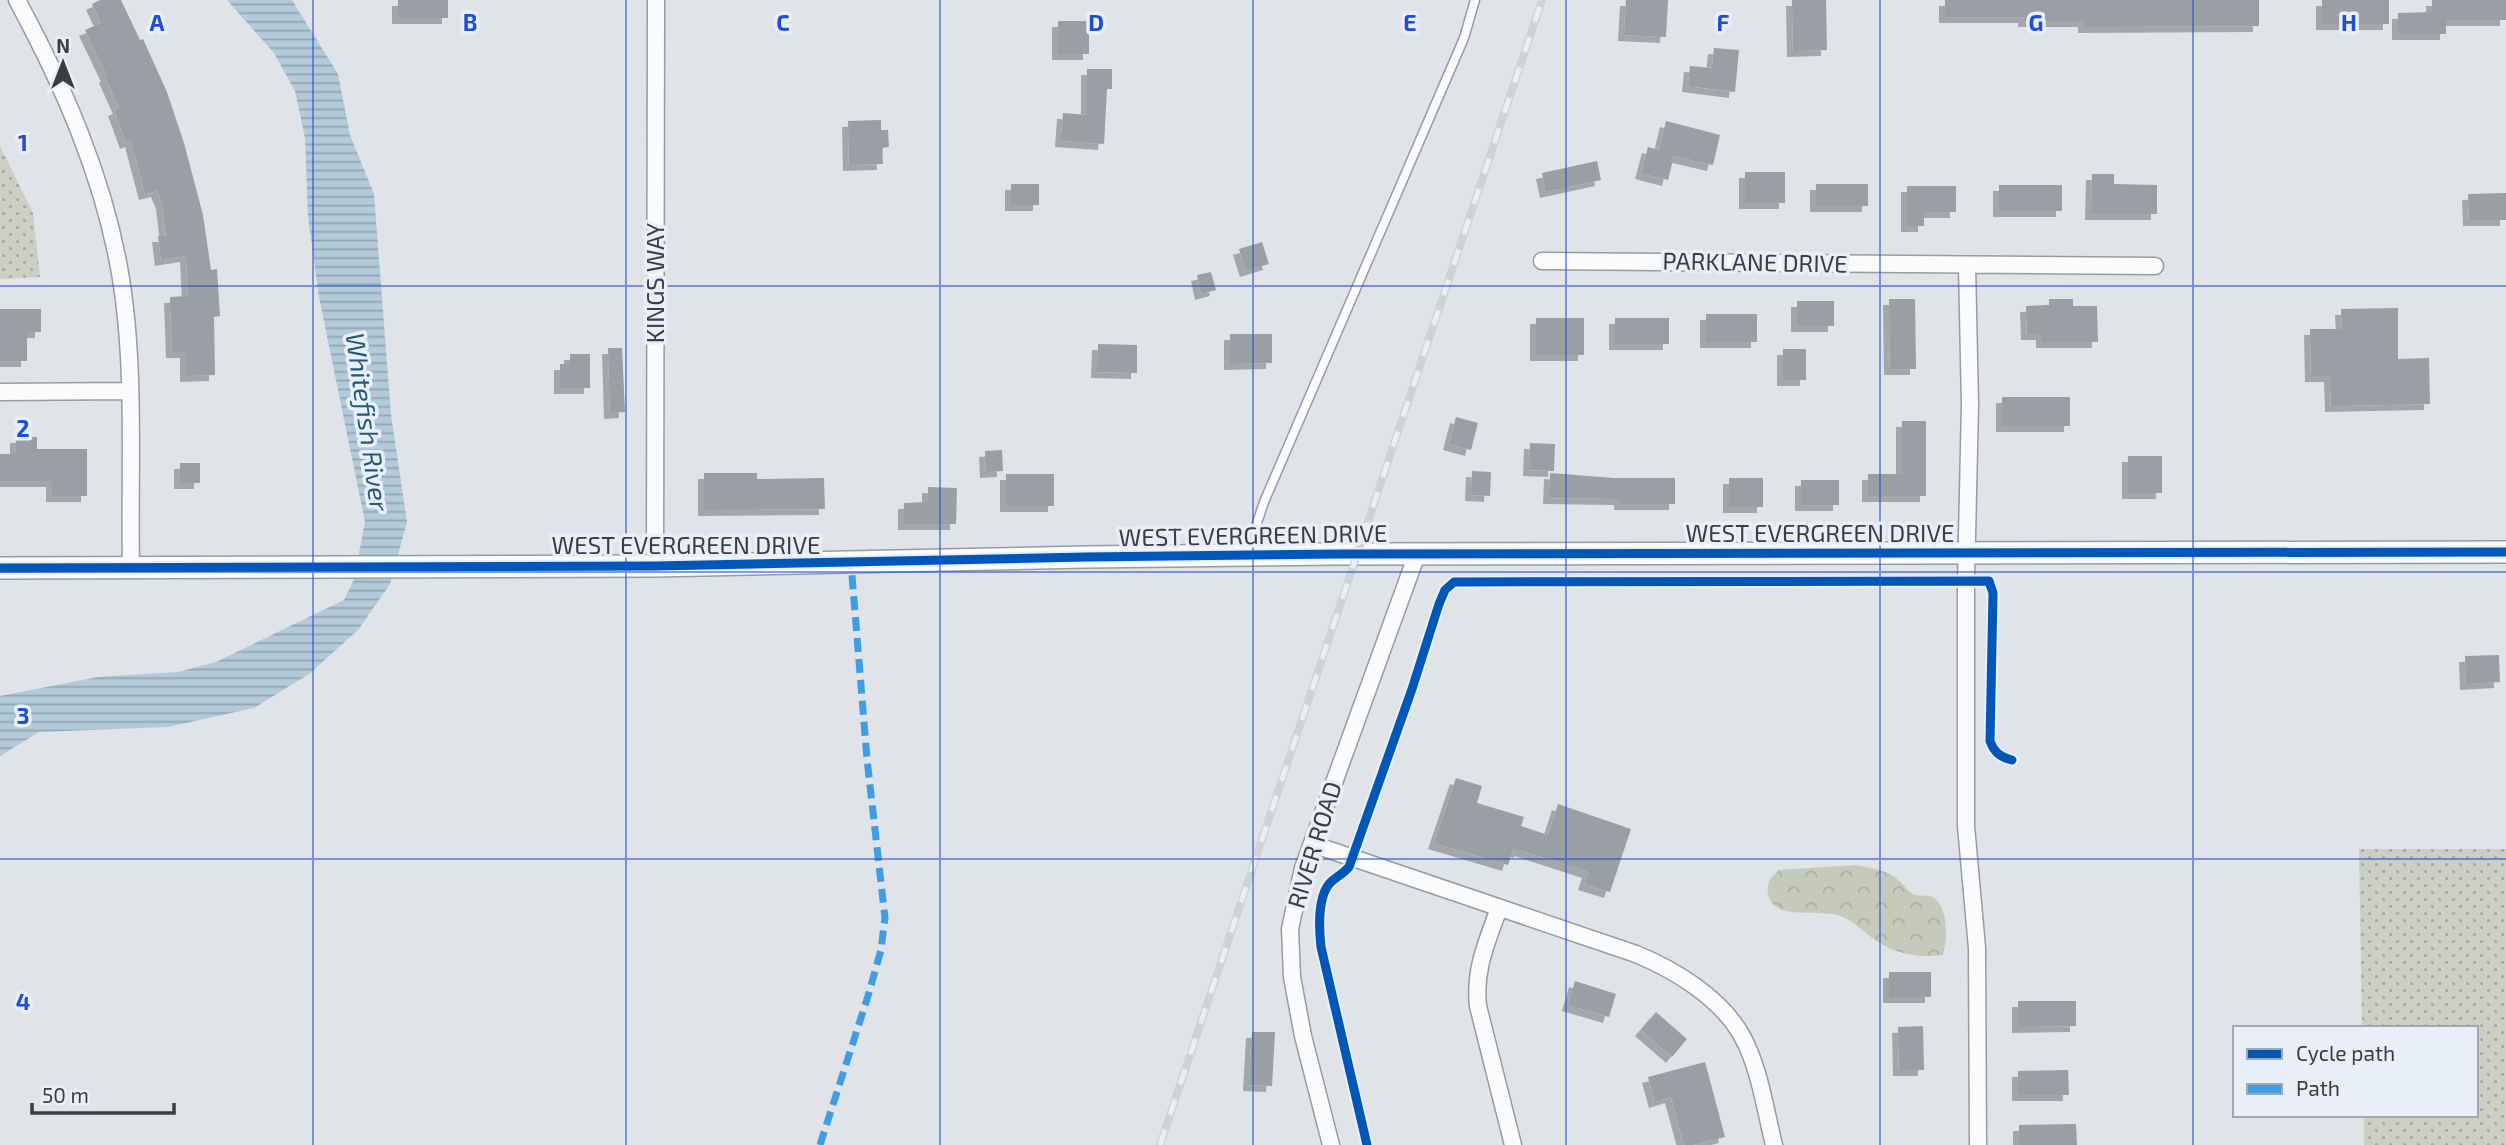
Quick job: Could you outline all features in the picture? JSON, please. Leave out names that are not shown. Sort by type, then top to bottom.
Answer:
[{"type":"street","points":[[17,0],[66,96],[84,144],[106,216],[121,279],[129,391],[131,567]]},
{"type":"street","name":"KINGS WAY","points":[[654,566],[656,0]]},
{"type":"street","name":"PARKLANE DRIVE","points":[[1542,261],[2155,266]]},
{"type":"street","points":[[1967,265],[1970,405],[1966,553],[1966,826],[1977,948],[1978,1145]]},
{"type":"street","points":[[0,392],[129,391]]},
{"type":"street","name":"WEST EVERGREEN DRIVE","points":[[0,568],[654,566],[1255,555],[2506,552]]},
{"type":"street","name":"RIVER ROAD","points":[[1331,1145],[1303,1036],[1292,977],[1289,950],[1293,907],[1312,844],[1417,554]]},
{"type":"street","points":[[1312,844],[1654,962],[1688,983],[1716,1004],[1730,1019],[1749,1051],[1774,1145]]},
{"type":"street","points":[[1499,908],[1480,963],[1476,989],[1513,1145]]},
{"type":"lane","points":[[1255,555],[1256,526],[1264,502],[1464,38],[1475,0]]},
{"type":"shaded area","points":[[0,146],[33,213],[40,277],[0,279]]},
{"type":"shaded area","points":[[2359,849],[2506,849],[2506,1145],[2364,1145],[2364,1117],[2478,1117],[2478,1026],[2362,1026]]},
{"type":"green space","points":[[1856,865],[1889,873],[1913,894],[1932,897],[1939,903],[1946,925],[1943,955],[1923,956],[1896,951],[1879,943],[1844,918],[1831,914],[1787,911],[1772,903],[1768,894],[1770,880],[1779,870]]},
{"type":"water","name":"Whitefish River","points":[[227,0],[292,0],[338,74],[350,135],[374,194],[391,415],[407,522],[390,584],[358,630],[309,674],[254,708],[168,727],[39,732],[0,756],[0,696],[98,677],[178,672],[216,662],[344,600],[354,579],[365,522],[319,297],[308,217],[305,138],[295,91],[274,53]]},
{"type":"building","points":[[100,0],[121,0],[140,40],[143,39],[167,92],[184,143],[203,215],[211,270],[217,269],[220,316],[214,317],[215,375],[186,376],[186,352],[172,352],[170,297],[188,296],[186,256],[161,260],[158,236],[166,236],[162,203],[157,191],[145,194],[131,141],[126,143],[114,110],[119,108],[85,30],[101,23],[92,4]]},
{"type":"building","points":[[398,0],[448,0],[448,18],[398,18]]},
{"type":"building","points":[[1626,0],[1668,0],[1666,37],[1624,35]]},
{"type":"building","points":[[1792,0],[1826,0],[1827,50],[1793,51]]},
{"type":"building","points":[[1945,0],[2259,0],[2259,26],[2084,27],[2084,21],[2024,21],[2024,17],[1945,17]]},
{"type":"building","points":[[2322,0],[2389,0],[2389,24],[2322,24]]},
{"type":"building","points":[[2432,0],[2506,0],[2506,20],[2446,20],[2446,34],[2398,34],[2398,13],[2432,12]]},
{"type":"building","points":[[1058,21],[1089,21],[1089,54],[1058,54]]},
{"type":"building","points":[[1714,48],[1739,50],[1735,92],[1688,86],[1690,66],[1712,68]]},
{"type":"building","points":[[1087,69],[1112,69],[1112,89],[1107,89],[1104,144],[1061,141],[1063,113],[1087,115]]},
{"type":"building","points":[[881,120],[881,130],[888,130],[889,147],[882,148],[883,164],[849,165],[848,121]]},
{"type":"building","points":[[1666,121],[1720,135],[1713,165],[1674,156],[1668,180],[1641,173],[1648,147],[1659,150]]},
{"type":"building","points":[[1597,161],[1601,180],[1546,192],[1542,173]]},
{"type":"building","points":[[1745,172],[1785,172],[1785,203],[1745,203]]},
{"type":"building","points":[[2092,174],[2114,174],[2114,184],[2157,185],[2157,214],[2091,214]]},
{"type":"building","points":[[1011,184],[1039,184],[1039,205],[1011,205]]},
{"type":"building","points":[[1816,184],[1868,184],[1868,206],[1816,206]]},
{"type":"building","points":[[1999,185],[2062,185],[2062,211],[1999,211]]},
{"type":"building","points":[[1907,186],[1956,186],[1956,212],[1924,212],[1924,226],[1907,226]]},
{"type":"building","points":[[2506,193],[2506,220],[2469,220],[2468,194]]},
{"type":"building","points":[[1262,242],[1269,264],[1246,271],[1239,249]]},
{"type":"building","points":[[1211,272],[1216,290],[1201,294],[1197,275]]},
{"type":"building","points":[[1889,299],[1915,299],[1916,369],[1890,369]]},
{"type":"building","points":[[2049,299],[2073,299],[2073,306],[2097,306],[2098,342],[2042,342],[2042,334],[2027,334],[2026,306],[2049,305]]},
{"type":"building","points":[[1797,301],[1834,301],[1834,326],[1797,326]]},
{"type":"building","points":[[2398,308],[2398,359],[2429,358],[2430,404],[2331,406],[2330,376],[2311,376],[2310,329],[2342,329],[2341,309]]},
{"type":"building","points":[[0,309],[41,309],[41,332],[27,332],[27,361],[0,361]]},
{"type":"building","points":[[1706,314],[1757,314],[1757,342],[1706,342]]},
{"type":"building","points":[[1536,318],[1584,318],[1584,355],[1536,355]]},
{"type":"building","points":[[1615,318],[1669,318],[1669,344],[1615,344]]},
{"type":"building","points":[[1230,334],[1272,334],[1272,363],[1230,364]]},
{"type":"building","points":[[1098,344],[1137,345],[1137,373],[1097,372]]},
{"type":"building","points":[[608,348],[622,348],[625,412],[610,413]]},
{"type":"building","points":[[1783,349],[1806,349],[1806,380],[1783,380]]},
{"type":"building","points":[[570,354],[590,354],[590,388],[560,388],[560,364],[570,364]]},
{"type":"building","points":[[2002,397],[2070,397],[2070,426],[2002,426]]},
{"type":"building","points":[[1456,417],[1478,423],[1471,450],[1449,444]]},
{"type":"building","points":[[1902,421],[1926,421],[1926,496],[1868,496],[1868,474],[1902,474]]},
{"type":"building","points":[[16,437],[37,437],[37,449],[87,449],[87,496],[52,496],[52,481],[0,481],[0,454],[16,454]]},
{"type":"building","points":[[1530,443],[1555,444],[1554,471],[1529,470]]},
{"type":"building","points":[[1002,450],[1003,471],[986,472],[985,451]]},
{"type":"building","points":[[2128,456],[2162,456],[2162,493],[2128,493]]},
{"type":"building","points":[[180,463],[200,463],[200,483],[180,483]]},
{"type":"building","points":[[1472,471],[1491,472],[1490,496],[1471,495]]},
{"type":"building","points":[[704,473],[757,473],[757,479],[824,478],[825,509],[704,510]]},
{"type":"building","points":[[1550,473],[1614,478],[1675,478],[1675,504],[1620,504],[1620,499],[1549,498]]},
{"type":"building","points":[[1006,474],[1054,474],[1054,506],[1006,506]]},
{"type":"building","points":[[1729,478],[1763,478],[1763,507],[1729,507]]},
{"type":"building","points":[[1801,480],[1839,480],[1839,505],[1801,505]]},
{"type":"building","points":[[928,487],[957,488],[956,524],[904,524],[904,503],[928,502]]},
{"type":"building","points":[[2499,655],[2500,682],[2466,684],[2465,656]]},
{"type":"building","points":[[1456,778],[1482,786],[1477,803],[1524,817],[1521,826],[1548,835],[1558,804],[1631,829],[1610,892],[1584,884],[1588,872],[1520,850],[1513,850],[1508,865],[1434,843]]},
{"type":"building","points":[[1889,972],[1931,972],[1931,997],[1889,997]]},
{"type":"building","points":[[1575,981],[1616,994],[1609,1017],[1568,1005]]},
{"type":"building","points":[[2018,1001],[2076,1001],[2076,1026],[2018,1027]]},
{"type":"building","points":[[1656,1012],[1687,1039],[1672,1057],[1641,1030]]},
{"type":"building","points":[[1923,1026],[1924,1070],[1899,1070],[1898,1027]]},
{"type":"building","points":[[1252,1032],[1275,1032],[1272,1086],[1249,1085]]},
{"type":"building","points":[[1705,1062],[1725,1137],[1684,1145],[1671,1097],[1655,1102],[1648,1077]]},
{"type":"building","points":[[2068,1070],[2069,1095],[2018,1095],[2018,1071]]},
{"type":"building","points":[[2076,1124],[2077,1145],[2019,1145],[2019,1125]]},
{"type":"railway","points":[[1160,1145],[1542,0]]},
{"type":"marked path","points":[[820,1145],[868,996],[881,950],[885,918],[867,759],[851,563]]},
{"type":"cycle path","points":[[0,568],[655,566],[1338,554],[2506,552]]},
{"type":"cycle path","points":[[1367,1145],[1321,947],[1321,903],[1327,887],[1349,867],[1439,604],[1445,590],[1454,582],[1989,581],[1993,593],[1990,741],[1998,754],[2012,760]]}]
